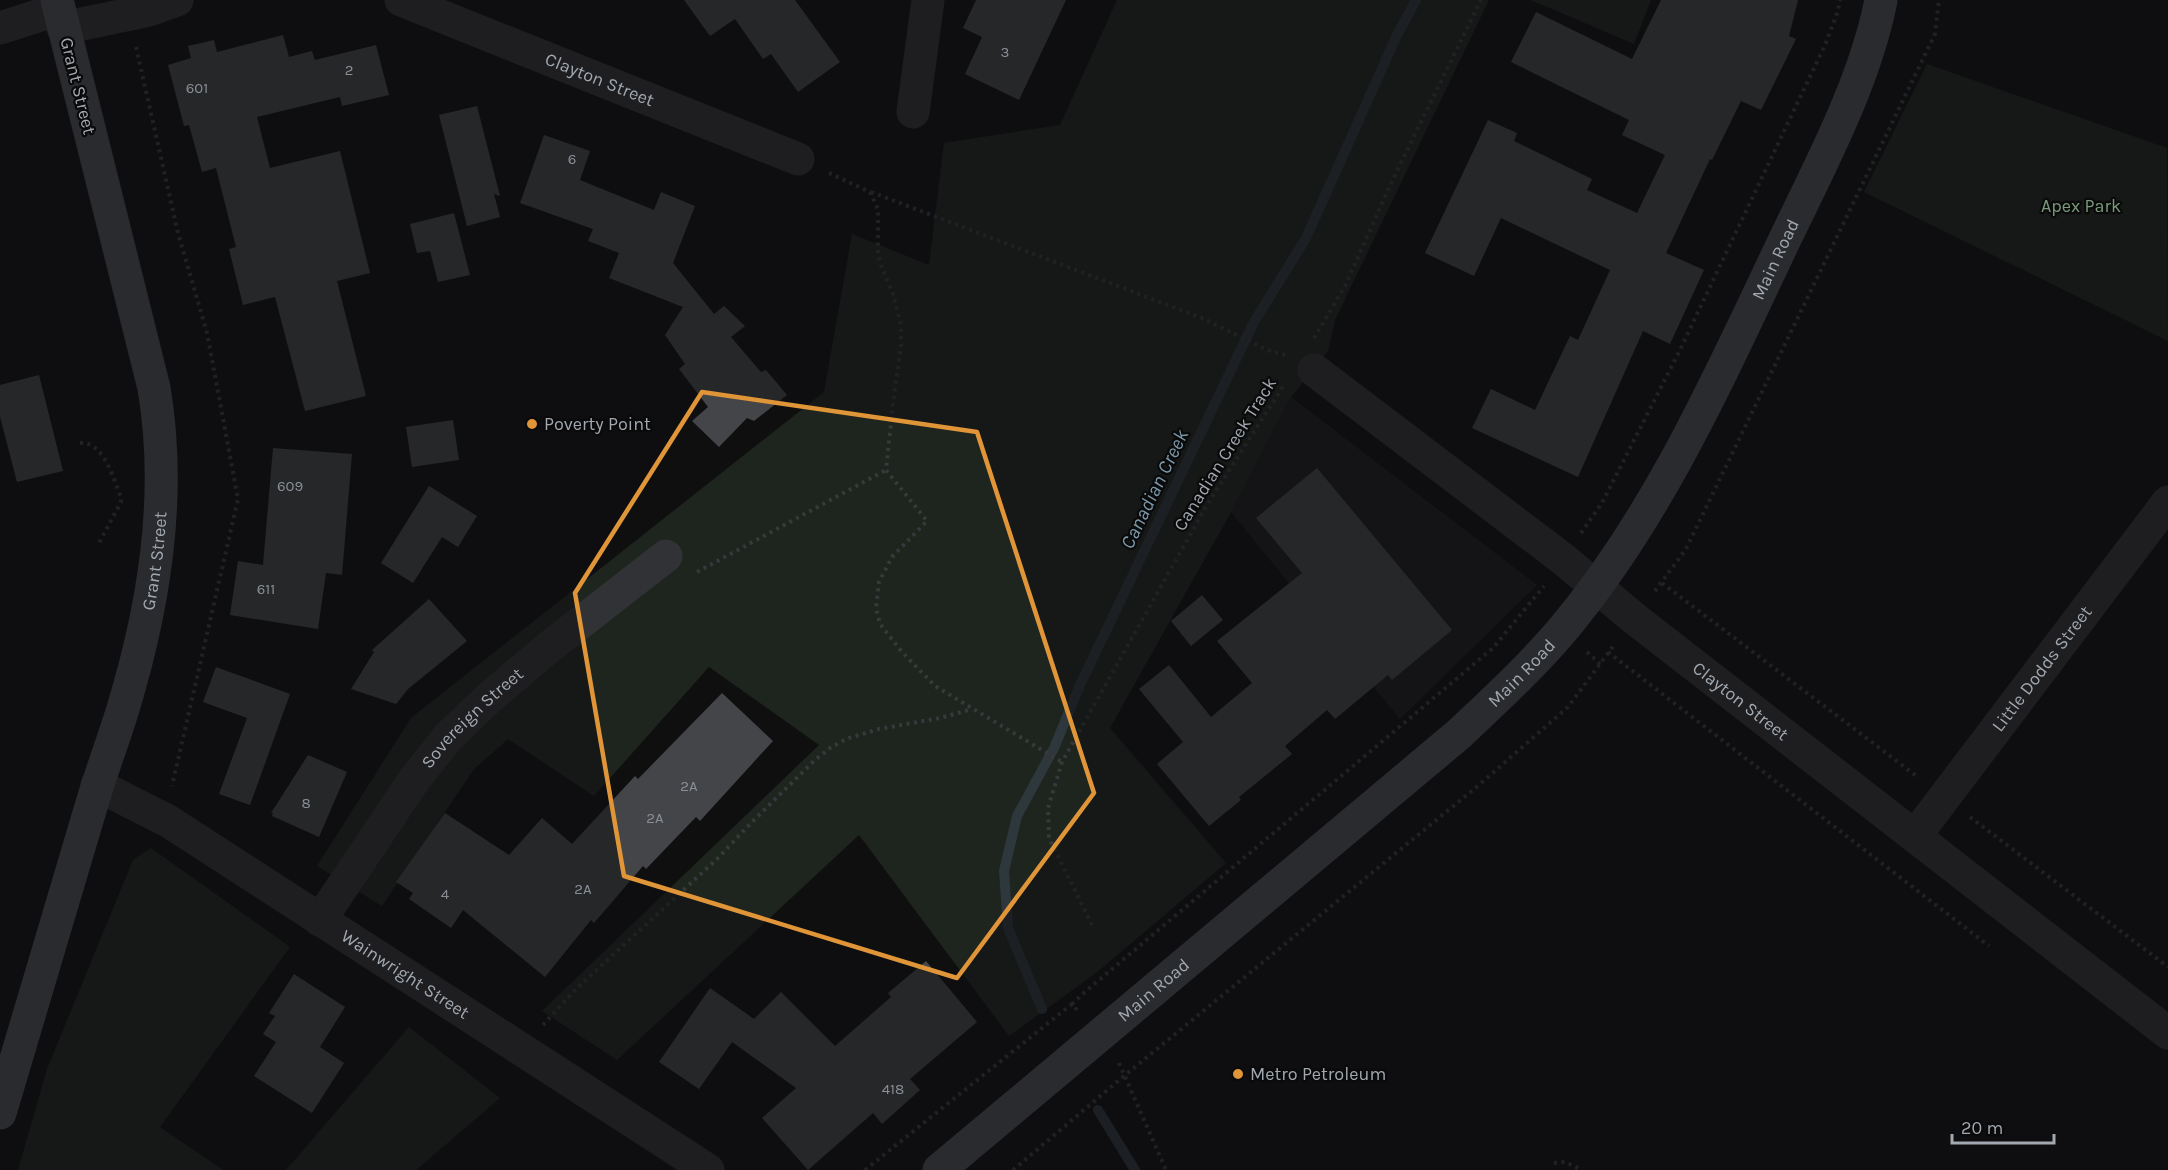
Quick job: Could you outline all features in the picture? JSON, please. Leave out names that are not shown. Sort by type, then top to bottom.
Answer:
[{"type":"main road","name":"Main Road","points":[[939,1170],[1459,734],[1521,675],[1564,627],[1634,531],[1676,459],[1728,357],[1848,104],[1867,51],[1881,0]]},
{"type":"main road","name":"Grant Street","points":[[0,1113],[97,785],[129,689],[151,596],[160,534],[162,454],[159,414],[60,12]]},
{"type":"street","points":[[0,28],[60,12],[149,10],[177,0]]},
{"type":"street","name":"Clayton Street","points":[[401,0],[798,159]]},
{"type":"street","points":[[913,112],[928,0]]},
{"type":"street","name":"Clayton Street","points":[[1304,365],[1563,559],[1644,626],[2168,1033]]},
{"type":"street","name":"Little Dodds Street","points":[[1915,836],[2168,502]]},
{"type":"street","name":"Sovereign Street","points":[[320,921],[414,780],[448,737],[482,704],[548,648],[677,566]]},
{"type":"street","name":"Wainwright Street","points":[[97,785],[164,819],[708,1170]]},
{"type":"path","name":"Canadian Creek Track","points":[[1092,925],[1049,838],[1048,808],[1061,762],[1207,505],[1304,365],[1345,286],[1393,179],[1481,0]]},
{"type":"path","points":[[865,1170],[1073,1005],[1493,648],[1536,597],[1602,504],[1679,352],[1825,45],[1840,0]]},
{"type":"path","points":[[1939,0],[1935,34],[1926,54],[1686,549],[1662,583],[2168,967]]},
{"type":"path","points":[[798,159],[870,192],[1202,318],[1267,350]]},
{"type":"path","points":[[870,192],[878,209],[880,263],[893,294],[901,325],[901,347],[886,470],[927,521],[892,557],[879,582],[876,609],[880,624],[902,652],[935,686],[1061,762]]},
{"type":"path","points":[[80,443],[93,445],[101,454],[122,497],[122,502],[99,543]]},
{"type":"path","points":[[677,566],[886,470]]},
{"type":"path","points":[[1013,1170],[1452,807],[1568,707],[1608,652],[1989,946]]},
{"type":"path","points":[[519,1049],[576,989],[717,859],[752,822],[830,748],[846,739],[879,729],[940,718],[972,709]]},
{"type":"path","points":[[1122,1065],[1124,1076],[1166,1170]]},
{"type":"path","points":[[1554,1163],[1565,1162],[1582,1170]]},
{"type":"highlighted area","points":[[702,392],[977,432],[1094,793],[957,978],[624,876],[575,593]]},
{"type":"shaded area","points":[[1291,397],[1537,585],[1400,719],[1231,512]]},
{"type":"green space","points":[[1117,0],[1489,0],[1335,320],[1328,351],[1291,397],[1231,512],[1110,728],[1226,863],[1096,973],[1009,1036],[859,835],[617,1060],[542,1011],[819,745],[709,667],[594,796],[508,739],[474,769],[382,906],[317,866],[411,718],[824,392],[852,234],[929,265],[944,143],[1060,125]]},
{"type":"green space","points":[[1531,0],[1651,0],[1634,44]]},
{"type":"green space","name":"Apex Park","points":[[1927,64],[2167,148],[2168,341],[1864,192]]},
{"type":"green space","points":[[151,848],[290,947],[160,1127],[223,1170],[18,1170],[47,1069],[133,860]]},
{"type":"green space","points":[[409,1027],[500,1098],[416,1170],[286,1170]]},
{"type":"building","points":[[684,0],[795,0],[840,62],[798,92],[771,54],[763,59],[735,19],[710,36]]},
{"type":"building","points":[[976,0],[1066,0],[1019,100],[965,74],[982,37],[963,28]]},
{"type":"building","points":[[1661,0],[1798,0],[1789,36],[1796,39],[1761,110],[1741,101],[1712,160],[1710,159],[1666,253],[1704,270],[1670,344],[1643,331],[1578,477],[1472,428],[1491,389],[1535,410],[1570,336],[1578,340],[1610,270],[1501,218],[1474,276],[1425,253],[1488,120],[1517,133],[1514,141],[1592,179],[1587,190],[1637,213],[1665,155],[1622,135],[1629,120],[1511,62],[1536,12],[1632,59]]},
{"type":"building","points":[[283,35],[289,57],[312,51],[315,60],[376,45],[389,95],[342,106],[340,97],[257,117],[270,168],[340,151],[370,273],[337,281],[366,396],[305,411],[275,297],[243,305],[229,249],[236,247],[216,168],[202,172],[189,125],[184,126],[168,65],[191,58],[188,46],[214,40],[217,52]]},
{"type":"building","points":[[477,106],[500,196],[494,194],[500,217],[467,226],[439,115]]},
{"type":"building","points":[[544,135],[590,151],[580,180],[654,210],[661,192],[695,206],[673,263],[714,314],[724,306],[745,326],[731,337],[761,372],[766,370],[787,395],[754,421],[747,418],[719,447],[692,421],[708,407],[679,369],[685,364],[665,335],[683,307],[609,278],[619,253],[588,241],[593,229],[520,203]]},
{"type":"building","points":[[454,213],[470,275],[438,282],[430,251],[417,253],[410,224]]},
{"type":"building","points":[[39,375],[63,471],[17,482],[0,417],[0,385]]},
{"type":"building","points":[[453,420],[459,460],[412,467],[406,427]]},
{"type":"building","points":[[273,448],[352,454],[342,575],[326,573],[318,629],[230,615],[238,561],[263,565]]},
{"type":"building","points":[[1317,468],[1452,630],[1392,680],[1388,675],[1335,719],[1327,710],[1285,746],[1292,754],[1239,797],[1241,800],[1209,826],[1157,764],[1183,742],[1139,689],[1169,665],[1211,717],[1252,683],[1217,641],[1302,573],[1256,518]]},
{"type":"building","points":[[429,486],[477,516],[458,547],[442,537],[413,583],[381,563]]},
{"type":"building","points":[[1202,595],[1223,620],[1191,646],[1171,621]]},
{"type":"building","points":[[429,599],[467,641],[408,689],[396,704],[351,689],[374,652],[372,650]]},
{"type":"building","points":[[216,667],[290,694],[250,805],[219,794],[247,718],[203,702]]},
{"type":"building","points":[[722,693],[773,741],[700,821],[696,817],[646,869],[643,866],[594,923],[591,920],[545,977],[463,910],[451,928],[409,899],[413,893],[396,882],[445,813],[509,855],[542,818],[572,844],[635,776],[638,779]]},
{"type":"building","points":[[308,755],[347,772],[319,837],[272,816],[273,813],[271,813]]},
{"type":"building","points":[[926,961],[977,1022],[910,1079],[920,1090],[882,1124],[873,1113],[808,1170],[762,1118],[796,1088],[732,1042],[699,1089],[659,1062],[710,988],[754,1019],[781,992],[835,1046],[891,997],[888,993]]},
{"type":"building","points":[[294,974],[345,1007],[320,1047],[344,1063],[312,1113],[254,1076],[276,1042],[263,1034],[275,1016],[269,1013]]},
{"type":"waterway","name":"Canadian Creek","points":[[1042,1009],[1008,928],[1004,871],[1017,816],[1054,748],[1080,685],[1254,322],[1306,238],[1397,35],[1416,0]]},
{"type":"waterway","name":"Canadian Creek","points":[[1098,1110],[1135,1170]]},
{"type":"place","name":"Poverty Point","points":[[532,424]]},
{"type":"place","name":"Metro Petroleum","points":[[1238,1074]]}]
